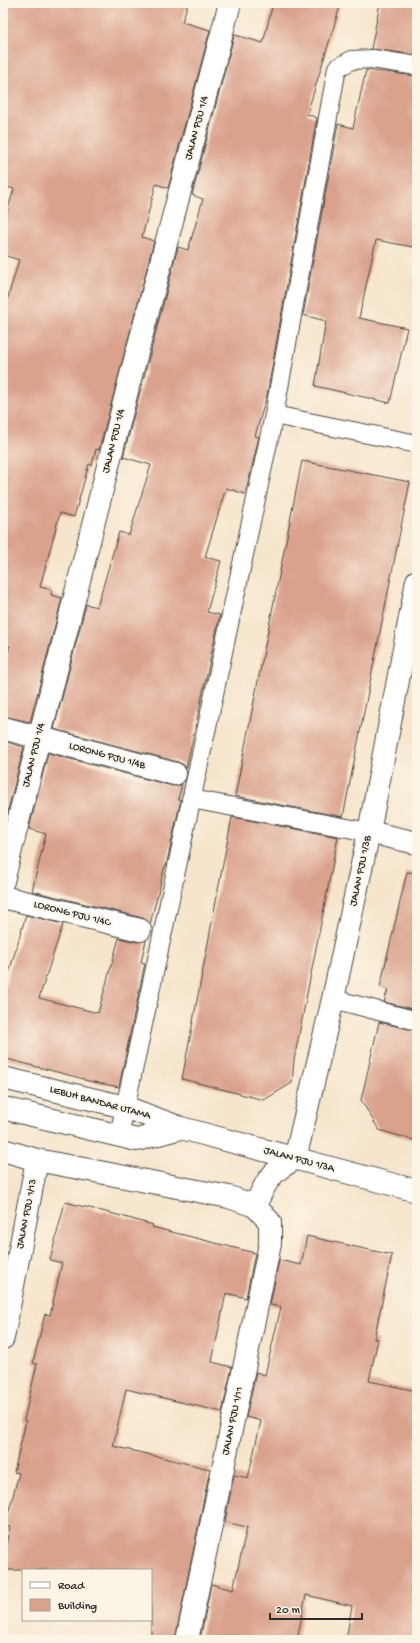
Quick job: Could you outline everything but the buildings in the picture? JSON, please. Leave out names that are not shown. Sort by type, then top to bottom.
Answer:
[{"type":"street","name":"JALAN PJU 1/4","points":[[3,881],[131,374],[230,3]]},
{"type":"street","name":"JALAN PJU 1/3B","points":[[295,1159],[334,999],[369,832],[417,582]]},
{"type":"street","name":"LORONG PJU 1/4B","points":[[3,728],[175,774]]},
{"type":"street","points":[[369,832],[417,843]]},
{"type":"street","name":"LORONG PJU 1/4C","points":[[3,897],[140,930]]},
{"type":"street","name":"LEBUH BANDAR UTAMA","points":[[3,1078],[125,1108],[181,1128]]},
{"type":"street","name":"LEBUH BANDAR UTAMA","points":[[3,1108],[137,1140],[181,1128]]},
{"type":"street","name":"JALAN PJU 1/3A","points":[[181,1128],[417,1191]]},
{"type":"street","points":[[3,1150],[37,1160],[229,1198],[255,1206],[270,1176],[280,1166],[295,1159]]},
{"type":"street","name":"JALAN PJU 1/13","points":[[3,1338],[37,1160]]},
{"type":"street","name":"JALAN PJU 1/11","points":[[188,1640],[270,1244],[270,1222],[255,1206]]},
{"type":"lane","points":[[119,1136],[274,415],[337,68],[352,60],[373,59],[417,66]]},
{"type":"lane","points":[[274,415],[417,444]]},
{"type":"lane","points":[[191,798],[369,832]]},
{"type":"lane","points":[[334,999],[417,1021]]}]
